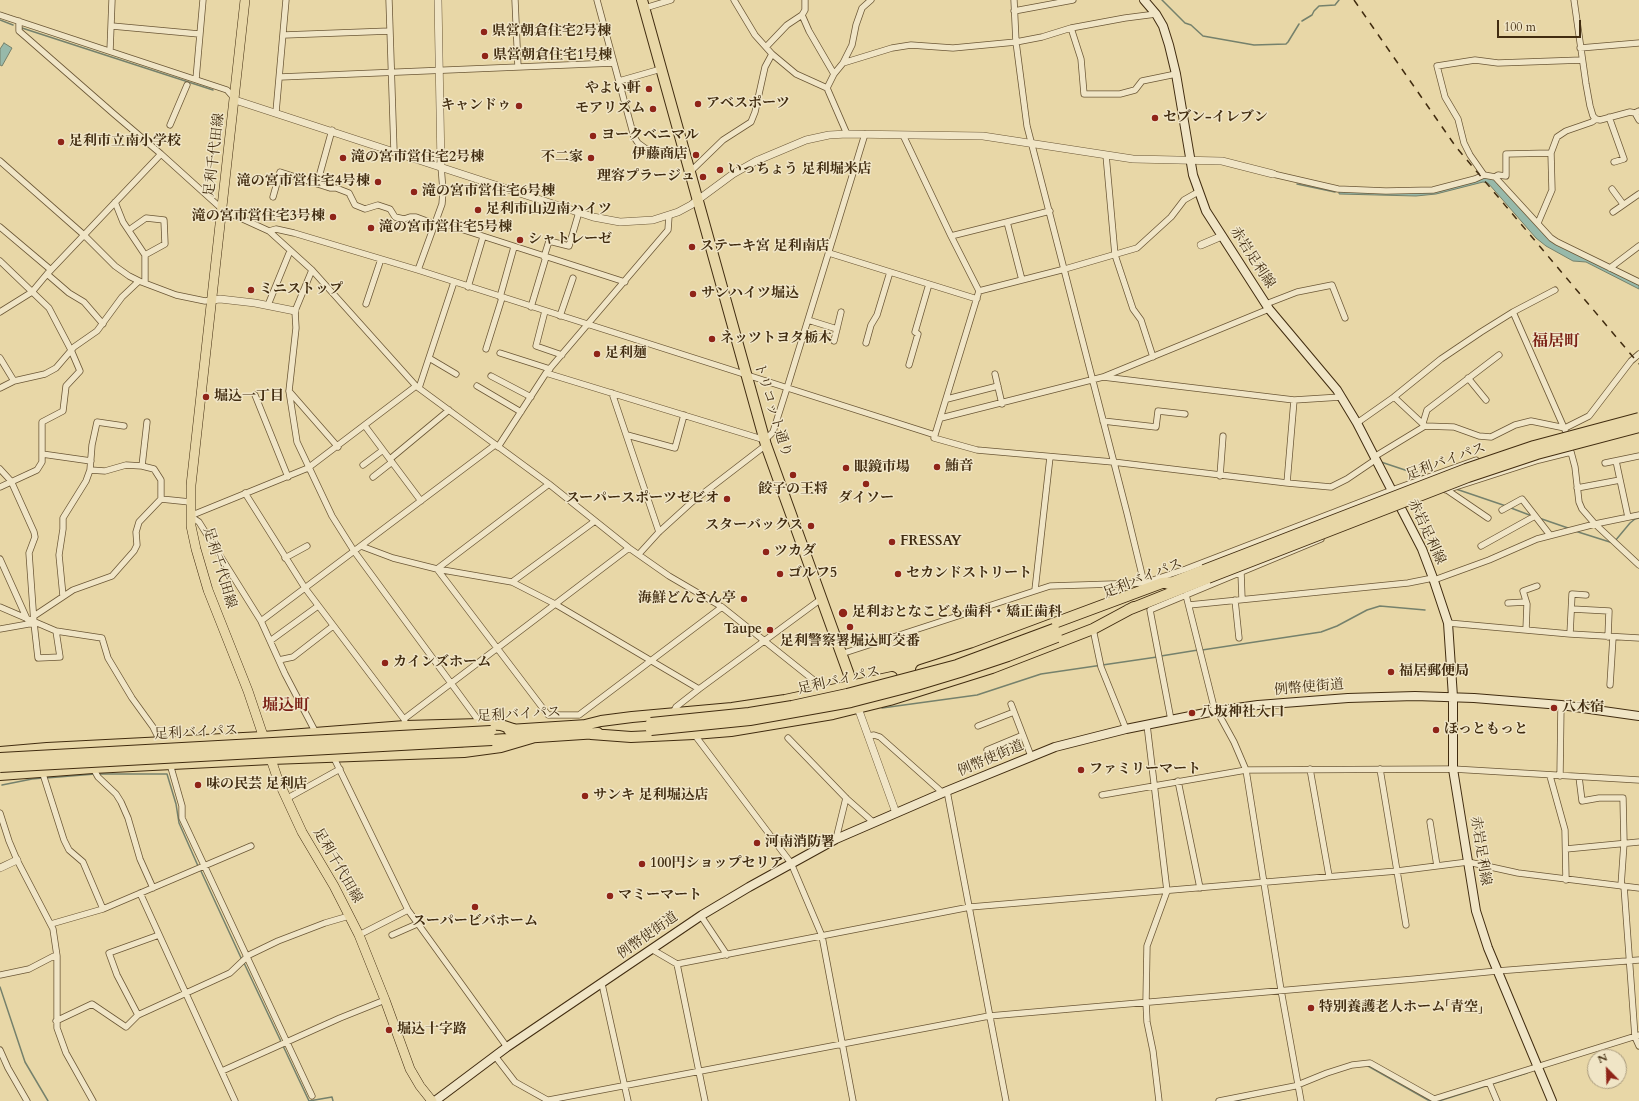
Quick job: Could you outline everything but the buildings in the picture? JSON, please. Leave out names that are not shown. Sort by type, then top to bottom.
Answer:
[{"type":"highway","name":"トリコット通り","points":[[643,4],[766,443],[842,654],[853,686],[858,708]]},
{"type":"highway","name":"足利バイパス","points":[[0,758],[491,735],[535,737],[591,734],[792,706],[848,694],[957,665],[1134,607],[1206,574],[1466,469],[1534,446],[1639,418]]},
{"type":"highway","name":"足利バイパス","points":[[1056,633],[1173,582],[1206,574],[1468,477],[1537,454],[1639,427]]},
{"type":"highway","points":[[581,726],[601,721],[732,708],[853,686],[922,670],[974,653],[1162,583],[1173,582]]},
{"type":"highway","points":[[591,734],[631,737],[694,734],[759,726],[833,714],[938,686],[992,668],[1093,629],[1134,607]]},
{"type":"highway","points":[[0,752],[47,748],[316,734],[405,723],[501,725],[516,730]]},
{"type":"highway","name":"足利バイパス","points":[[0,766],[491,735],[516,730],[581,726],[651,726]]},
{"type":"highway","points":[[0,775],[42,771],[170,764],[333,756],[464,752],[501,747],[535,737]]},
{"type":"main road","name":"足利千代田線","points":[[246,0],[190,502],[190,516],[196,549],[208,590],[248,691],[286,799],[302,832],[334,886],[359,935],[410,1069],[420,1086],[433,1101]]},
{"type":"main road","name":"赤岩足利線","points":[[1145,0],[1163,26],[1176,74],[1190,160],[1198,192],[1206,211],[1268,306],[1341,396],[1357,423],[1422,549],[1448,623],[1453,697],[1453,769],[1476,911],[1482,932],[1497,971],[1552,1101]]},
{"type":"main road","name":"例幣使街道","points":[[433,1101],[495,1056],[701,916],[791,863],[836,839],[873,822],[1055,747],[1126,729],[1216,711],[1258,705],[1348,698],[1415,696],[1453,697],[1561,705],[1639,716]]},
{"type":"street","points":[[110,51],[112,0]]},
{"type":"street","points":[[196,79],[203,0]]},
{"type":"street","points":[[276,112],[286,0]]},
{"type":"street","points":[[389,0],[394,151]]},
{"type":"street","points":[[418,270],[435,223],[442,198],[438,0]]},
{"type":"street","points":[[515,0],[518,67]]},
{"type":"street","points":[[597,0],[634,137],[638,143],[649,151],[686,156]]},
{"type":"street","points":[[643,4],[671,0]]},
{"type":"street","points":[[734,0],[755,35],[772,54],[796,74],[827,88],[847,134]]},
{"type":"street","points":[[766,47],[787,25],[802,15],[805,10],[805,0]]},
{"type":"street","points":[[827,88],[834,74],[843,63],[852,45],[862,8],[872,0]]},
{"type":"street","points":[[1014,0],[1016,42],[1027,126],[1033,143],[1144,583]]},
{"type":"street","points":[[1014,11],[1069,0]]},
{"type":"street","points":[[1574,0],[1580,48],[1590,106],[1593,116],[1596,119]]},
{"type":"street","points":[[843,63],[892,48],[911,45],[953,48],[1016,42],[1042,37],[1071,28],[1156,14]]},
{"type":"street","points":[[0,15],[227,90],[235,100],[332,130],[600,219],[620,222],[653,220],[669,216],[687,208],[740,170],[783,148],[810,139],[829,135],[865,134],[983,136],[1133,159],[1222,161],[1338,189],[1386,191],[1433,190],[1475,179],[1484,175],[1495,177],[1498,175],[1506,176],[1506,154],[1551,154]]},
{"type":"street","points":[[802,15],[809,31],[834,74]]},
{"type":"street","points":[[18,21],[19,30],[26,37],[161,154],[222,210],[269,231],[312,270],[418,387],[548,484],[629,548],[669,576],[722,607],[821,686],[823,692]]},
{"type":"street","points":[[112,26],[199,34]]},
{"type":"street","points":[[516,30],[604,27]]},
{"type":"street","points":[[1071,28],[1081,59],[1084,94],[1120,94],[1135,90],[1142,82],[1176,74]]},
{"type":"street","points":[[284,35],[390,31]]},
{"type":"street","points":[[1580,48],[1639,43]]},
{"type":"street","points":[[690,172],[723,140],[752,122],[765,67],[772,54]]},
{"type":"street","points":[[1484,175],[1470,156],[1464,143],[1458,118],[1445,97],[1436,66],[1475,60],[1498,63],[1582,60]]},
{"type":"street","points":[[280,77],[614,63]]},
{"type":"street","points":[[619,81],[661,68]]},
{"type":"street","points":[[170,126],[187,85]]},
{"type":"street","points":[[1538,224],[1552,190],[1551,154],[1555,140],[1561,133],[1592,122],[1596,119],[1600,120],[1630,112],[1637,112],[1639,120]]},
{"type":"street","points":[[1609,117],[1624,158],[1614,162]]},
{"type":"street","points":[[317,184],[332,130]]},
{"type":"street","points":[[639,554],[659,532],[692,502],[766,443],[773,432],[865,134]]},
{"type":"street","points":[[903,135],[979,291],[934,438],[977,450],[1114,462],[1287,484],[1331,487],[1346,479],[1424,425],[1427,410],[1499,354]]},
{"type":"street","points":[[0,311],[32,292],[49,272],[161,154]]},
{"type":"street","points":[[1106,155],[1115,254],[1133,309],[1141,320],[1153,357]]},
{"type":"street","points":[[0,161],[84,235],[122,271],[139,282],[176,295],[205,302],[220,299],[268,305],[294,311]]},
{"type":"street","points":[[273,197],[280,172],[349,193],[355,205],[365,209],[378,205],[390,210],[395,216],[404,219],[416,217],[625,282]]},
{"type":"street","points":[[1495,177],[1538,224],[1558,242],[1639,282]]},
{"type":"street","points":[[1612,189],[1623,204]]},
{"type":"street","points":[[979,291],[1065,269],[1137,248],[1171,217],[1184,200],[1198,192]]},
{"type":"street","points":[[1613,212],[1639,194]]},
{"type":"street","points":[[115,202],[123,222],[145,254],[145,283]]},
{"type":"street","points":[[951,236],[1050,211]]},
{"type":"street","points":[[531,307],[549,241],[569,246],[579,212]]},
{"type":"street","points":[[261,621],[497,446],[548,371],[668,230],[669,216]]},
{"type":"street","points":[[129,230],[146,218],[164,220],[165,244],[145,254]]},
{"type":"street","points":[[1007,222],[1022,280]]},
{"type":"street","points":[[0,227],[49,272],[69,293],[84,302],[103,324]]},
{"type":"street","points":[[269,231],[276,229],[282,230],[418,270],[935,435]]},
{"type":"street","points":[[1201,245],[1222,236]]},
{"type":"street","points":[[468,287],[483,237]]},
{"type":"street","points":[[1610,268],[1639,246]]},
{"type":"street","points":[[486,349],[514,247]]},
{"type":"street","points":[[268,305],[290,251]]},
{"type":"street","points":[[829,252],[977,299]]},
{"type":"street","points":[[366,304],[381,259]]},
{"type":"street","points":[[0,261],[49,308],[72,350],[80,372],[66,386],[63,411],[42,422],[42,462],[37,470],[26,476],[12,480],[0,487]]},
{"type":"street","points":[[312,270],[294,311],[296,328],[289,391],[297,442],[332,516],[354,551],[482,724]]},
{"type":"street","points":[[866,344],[871,325],[877,315],[890,272]]},
{"type":"street","points":[[560,316],[573,278]]},
{"type":"street","points":[[0,388],[14,381],[45,374],[56,368],[72,350],[97,331],[122,297],[139,282]]},
{"type":"street","points":[[190,516],[308,468],[418,387],[454,282]]},
{"type":"street","points":[[909,365],[918,334],[915,332],[929,284]]},
{"type":"street","points":[[941,418],[1002,404],[1103,377],[1153,357],[1297,292],[1332,285],[1345,318]]},
{"type":"street","points":[[1357,423],[1394,397],[1441,359],[1513,312],[1555,290]]},
{"type":"street","points":[[545,311],[536,346],[562,355]]},
{"type":"street","points":[[834,341],[841,312]]},
{"type":"street","points":[[1513,312],[1565,430],[1575,467],[1579,502],[1594,524],[1639,565]]},
{"type":"street","points":[[808,320],[837,329]]},
{"type":"street","points":[[500,353],[612,393],[766,443]]},
{"type":"street","points":[[842,654],[1050,586],[1144,583],[1275,536],[1392,490],[1565,430],[1589,416],[1631,361],[1639,354]]},
{"type":"street","points":[[0,358],[14,381]]},
{"type":"street","points":[[429,358],[456,374]]},
{"type":"street","points":[[995,374],[1002,404]]},
{"type":"street","points":[[491,376],[531,397]]},
{"type":"street","points":[[1103,377],[1294,400],[1341,396]]},
{"type":"street","points":[[1468,378],[1486,400]]},
{"type":"street","points":[[477,386],[521,412]]},
{"type":"street","points":[[947,399],[998,386]]},
{"type":"street","points":[[289,391],[338,447]]},
{"type":"street","points":[[612,393],[659,532]]},
{"type":"street","points":[[255,395],[288,476]]},
{"type":"street","points":[[1394,397],[1424,425],[1454,427],[1479,436],[1491,437],[1514,425],[1531,421],[1565,430]]},
{"type":"street","points":[[1287,484],[1294,400]]},
{"type":"street","points":[[373,477],[449,410]]},
{"type":"street","points":[[1103,421],[1156,427],[1158,411],[1185,414]]},
{"type":"street","points":[[627,435],[675,448],[684,416]]},
{"type":"street","points":[[63,596],[59,555],[63,529],[62,518],[86,481],[90,470],[92,445],[98,422],[124,426]]},
{"type":"street","points":[[142,466],[147,422]]},
{"type":"street","points":[[365,426],[421,501]]},
{"type":"street","points":[[1220,476],[1223,436]]},
{"type":"street","points":[[363,466],[383,450]]},
{"type":"street","points":[[1171,720],[1150,610],[1446,490],[1571,452]]},
{"type":"street","points":[[42,454],[91,461]]},
{"type":"street","points":[[1605,463],[1639,456]]},
{"type":"street","points":[[1035,590],[1050,457]]},
{"type":"street","points":[[1616,461],[1628,517]]},
{"type":"street","points":[[34,616],[73,590],[112,576],[134,551],[137,545],[136,532],[139,522],[161,498],[161,480],[154,469],[142,466],[126,465],[105,471],[90,470]]},
{"type":"street","points":[[0,469],[12,480],[34,532],[35,537],[29,553],[38,658],[60,657],[56,631]]},
{"type":"street","points":[[1577,488],[1620,480]]},
{"type":"street","points":[[437,569],[548,484]]},
{"type":"street","points":[[1446,490],[1488,518]]},
{"type":"street","points":[[245,494],[304,588],[405,723],[451,683],[629,548]]},
{"type":"street","points":[[161,498],[190,502]]},
{"type":"street","points":[[1502,510],[1522,499],[1550,535]]},
{"type":"street","points":[[1189,605],[1408,583],[1433,579],[1489,560],[1537,539],[1594,524],[1639,515]]},
{"type":"street","points":[[190,516],[199,522],[261,621],[316,734]]},
{"type":"street","points":[[1481,546],[1536,516]]},
{"type":"street","points":[[512,582],[594,521]]},
{"type":"street","points":[[285,558],[307,546]]},
{"type":"street","points":[[361,546],[393,558],[437,569],[512,582],[555,604],[653,660],[699,689]]},
{"type":"street","points":[[0,558],[27,619]]},
{"type":"street","points":[[437,569],[548,715],[579,715],[722,607]]},
{"type":"street","points":[[1241,572],[1242,599]]},
{"type":"street","points":[[1526,630],[1526,602],[1523,591],[1536,586]]},
{"type":"street","points":[[1570,634],[1572,594],[1586,595]]},
{"type":"street","points":[[1186,595],[1216,711],[1234,742],[1246,770],[1301,1101]]},
{"type":"street","points":[[673,713],[676,708],[699,689],[821,599]]},
{"type":"street","points":[[1235,600],[1239,638]]},
{"type":"street","points":[[1508,603],[1526,602]]},
{"type":"street","points":[[270,641],[318,606]]},
{"type":"street","points":[[0,607],[34,623],[56,631],[102,638],[108,658],[132,698],[153,727],[161,743]]},
{"type":"street","points":[[1572,610],[1609,611],[1610,684]]},
{"type":"street","points":[[0,629],[34,623]]},
{"type":"street","points":[[1448,623],[1570,634],[1639,638]]},
{"type":"street","points":[[279,660],[293,657],[333,626]]},
{"type":"street","points":[[1093,629],[1101,667],[1126,729]]},
{"type":"street","points":[[1011,704],[1031,756]]},
{"type":"street","points":[[1560,776],[1561,705]]},
{"type":"street","points":[[858,708],[896,813]]},
{"type":"street","points":[[978,726],[1014,712]]},
{"type":"street","points":[[1147,725],[1167,891],[1147,946],[1147,1022],[1159,1101]]},
{"type":"street","points":[[694,734],[791,863],[822,936],[853,1101]]},
{"type":"street","points":[[868,736],[874,735],[880,737],[945,792],[970,907],[989,1016],[1006,1101]]},
{"type":"street","points":[[987,750],[1023,735]]},
{"type":"street","points":[[788,738],[846,798],[873,822]]},
{"type":"street","points":[[333,756],[408,910],[507,1048]]},
{"type":"street","points":[[170,764],[182,806],[182,818],[312,1096]]},
{"type":"street","points":[[92,768],[98,777],[116,794],[121,802],[128,818],[140,859],[153,888]]},
{"type":"street","points":[[286,799],[340,769]]},
{"type":"street","points":[[1310,769],[1329,876]]},
{"type":"street","points":[[1380,769],[1406,925]]},
{"type":"street","points":[[1102,795],[1246,770],[1453,769],[1550,776],[1639,780]]},
{"type":"street","points":[[42,771],[64,840],[69,850],[83,862],[103,909]]},
{"type":"street","points":[[1550,776],[1562,816],[1566,849],[1566,880]]},
{"type":"street","points":[[1579,777],[1582,801],[1599,798],[1623,798],[1623,886],[1639,1046]]},
{"type":"street","points":[[1178,781],[1200,888]]},
{"type":"street","points":[[836,839],[846,798]]},
{"type":"street","points":[[0,812],[17,860],[51,924],[55,938],[57,956],[57,1028],[66,1053],[93,1101]]},
{"type":"street","points":[[1430,822],[1437,866]]},
{"type":"street","points":[[1566,849],[1639,842]]},
{"type":"street","points":[[51,924],[103,909],[251,846]]},
{"type":"street","points":[[0,868],[17,860]]},
{"type":"street","points":[[653,950],[677,964],[970,907],[1397,871],[1468,862],[1518,873],[1639,888]]},
{"type":"street","points":[[140,893],[235,1101]]},
{"type":"street","points":[[359,935],[408,910]]},
{"type":"street","points":[[56,1020],[92,1004],[126,1027],[138,1015],[230,973],[246,956],[278,941],[325,923],[350,916]]},
{"type":"street","points":[[701,916],[727,955]]},
{"type":"street","points":[[392,935],[417,924]]},
{"type":"street","points":[[138,1015],[117,975],[109,953],[159,935]]},
{"type":"street","points":[[0,975],[29,969],[54,956],[57,956]]},
{"type":"street","points":[[495,1056],[515,1082],[549,1101],[989,1016],[1497,971],[1639,960]]},
{"type":"street","points":[[677,964],[705,1101]]},
{"type":"street","points":[[602,984],[628,1101]]},
{"type":"street","points":[[222,1071],[340,1018],[385,1000]]},
{"type":"street","points":[[1218,1101],[1298,1085],[1352,1065],[1370,1063],[1434,1100],[1637,1036]]},
{"type":"street","points":[[0,1050],[8,1068],[27,1101]]},
{"type":"street","points":[[1488,1082],[1497,1101]]},
{"type":"shaded area","points":[[4,43],[12,48],[2,66],[0,65],[0,49]]},
{"type":"shaded area","points":[[1481,177],[1495,178],[1551,239],[1639,283],[1639,289],[1586,262],[1573,261],[1546,246],[1536,238],[1488,183],[1483,182],[1436,194],[1416,196],[1339,194],[1339,190],[1415,192]]},
{"type":"waterway","points":[[1162,0],[1185,23],[1191,25],[1203,36],[1254,45],[1286,44],[1299,24]]},
{"type":"waterway","points":[[1302,21],[1312,15],[1319,6],[1335,5],[1339,0]]},
{"type":"waterway","points":[[0,20],[13,25]]},
{"type":"waterway","points":[[22,28],[213,90]]},
{"type":"waterway","points":[[1297,184],[1335,192]]},
{"type":"waterway","points":[[1381,462],[1423,476]]},
{"type":"waterway","points":[[1456,489],[1506,506]]},
{"type":"waterway","points":[[1511,508],[1532,516]]},
{"type":"waterway","points":[[1539,518],[1568,528]]},
{"type":"waterway","points":[[1615,541],[1630,523],[1639,518]]},
{"type":"waterway","points":[[1575,531],[1613,543]]},
{"type":"waterway","points":[[1202,650],[1321,632],[1337,626],[1367,610],[1380,606],[1425,610]]},
{"type":"waterway","points":[[1161,656],[1198,650]]},
{"type":"waterway","points":[[882,708],[977,695],[1041,674],[1157,657]]},
{"type":"waterway","points":[[46,778],[95,774]]},
{"type":"waterway","points":[[98,774],[167,774],[176,804],[179,823],[198,866]]},
{"type":"waterway","points":[[2,785],[43,778]]},
{"type":"waterway","points":[[200,869],[242,960]]},
{"type":"waterway","points":[[244,963],[309,1101],[332,1097],[333,1101]]},
{"type":"waterway","points":[[0,987],[25,1062],[48,1101]]},
{"type":"waterway","points":[[1368,1066],[1432,1101]]},
{"type":"waterway","points":[[1492,1084],[1527,1073]]},
{"type":"waterway","points":[[1439,1101],[1489,1085]]},
{"type":"waterway","points":[[1235,1101],[1249,1098]]},
{"type":"railway","points":[[1354,0],[1456,147],[1639,364]]},
{"type":"place","name":"県営朝倉住宅2号棟","points":[[484,32]]},
{"type":"place","name":"県営朝倉住宅1号棟","points":[[485,56]]},
{"type":"place","name":"やよい軒","points":[[649,89]]},
{"type":"place","name":"アベスポーツ","points":[[698,104]]},
{"type":"place","name":"キャンドゥ","points":[[519,106]]},
{"type":"place","name":"モアリズム","points":[[653,109]]},
{"type":"place","name":"セブン-イレブン","points":[[1155,118]]},
{"type":"place","name":"ヨークベニマル","points":[[593,136]]},
{"type":"place","name":"足利市立南小学校","points":[[61,142]]},
{"type":"place","name":"伊藤商店","points":[[696,155]]},
{"type":"place","name":"滝の宮市営住宅2号棟","points":[[343,158]]},
{"type":"place","name":"不二家","points":[[591,158]]},
{"type":"place","name":"いっちょう 足利堀米店","points":[[720,170]]},
{"type":"place","name":"理容プラージュ","points":[[703,177]]},
{"type":"place","name":"滝の宮市営住宅4号棟","points":[[378,182]]},
{"type":"place","name":"滝の宮市営住宅6号棟","points":[[414,192]]},
{"type":"place","name":"足利市山辺南ハイツ","points":[[478,210]]},
{"type":"place","name":"滝の宮市営住宅3号棟","points":[[333,217]]},
{"type":"place","name":"滝の宮市営住宅5号棟","points":[[371,228]]},
{"type":"place","name":"シャトレーゼ","points":[[520,240]]},
{"type":"place","name":"ステーキ宮 足利南店","points":[[692,247]]},
{"type":"place","name":"ミニストップ","points":[[251,290]]},
{"type":"place","name":"サンハイツ堀込","points":[[693,294]]},
{"type":"place","name":"ネッツトヨタ栃木","points":[[712,339]]},
{"type":"place","name":"足利麺","points":[[597,354]]},
{"type":"place","name":"堀込一丁目","points":[[206,397]]},
{"type":"place","name":"鮪音","points":[[937,467]]},
{"type":"place","name":"眼鏡市場","points":[[846,468]]},
{"type":"place","name":"餃子の王将","points":[[793,475]]},
{"type":"place","name":"ダイソー","points":[[866,484]]},
{"type":"place","name":"スーパースポーツゼビオ","points":[[727,499]]},
{"type":"place","name":"スターバックス","points":[[811,526]]},
{"type":"place","name":"FRESSAY","points":[[892,542]]},
{"type":"place","name":"ツカダ","points":[[766,552]]},
{"type":"place","name":"ゴルフ5","points":[[780,574]]},
{"type":"place","name":"セカンドストリート","points":[[898,574]]},
{"type":"place","name":"海鮮どんさん亭","points":[[744,599]]},
{"type":"place","name":"足利おとなこども歯科・矯正歯科","points":[[843,613]]},
{"type":"place","name":"足利警察署堀込町交番","points":[[850,627]]},
{"type":"place","name":"Taupe","points":[[770,630]]},
{"type":"place","name":"カインズホーム","points":[[385,663]]},
{"type":"place","name":"福居郵便局","points":[[1391,672]]},
{"type":"place","name":"八木宿","points":[[1554,708]]},
{"type":"place","name":"八坂神社入口","points":[[1192,713]]},
{"type":"place","name":"ほっともっと","points":[[1436,730]]},
{"type":"place","name":"ファミリーマート","points":[[1081,770]]},
{"type":"place","name":"味の民芸 足利店","points":[[198,785]]},
{"type":"place","name":"サンキ 足利堀込店","points":[[585,796]]},
{"type":"place","name":"河南消防署","points":[[757,843]]},
{"type":"place","name":"100円ショップセリア","points":[[642,864]]},
{"type":"place","name":"マミーマート","points":[[610,896]]},
{"type":"place","name":"スーパービバホーム","points":[[475,907]]},
{"type":"place","name":"特別養護老人ホーム「青空」","points":[[1311,1008]]},
{"type":"place","name":"堀込十字路","points":[[389,1030]]},
{"type":"district","name":"福居町","points":[[1556,342]]},
{"type":"district","name":"堀込町","points":[[286,706]]}]
